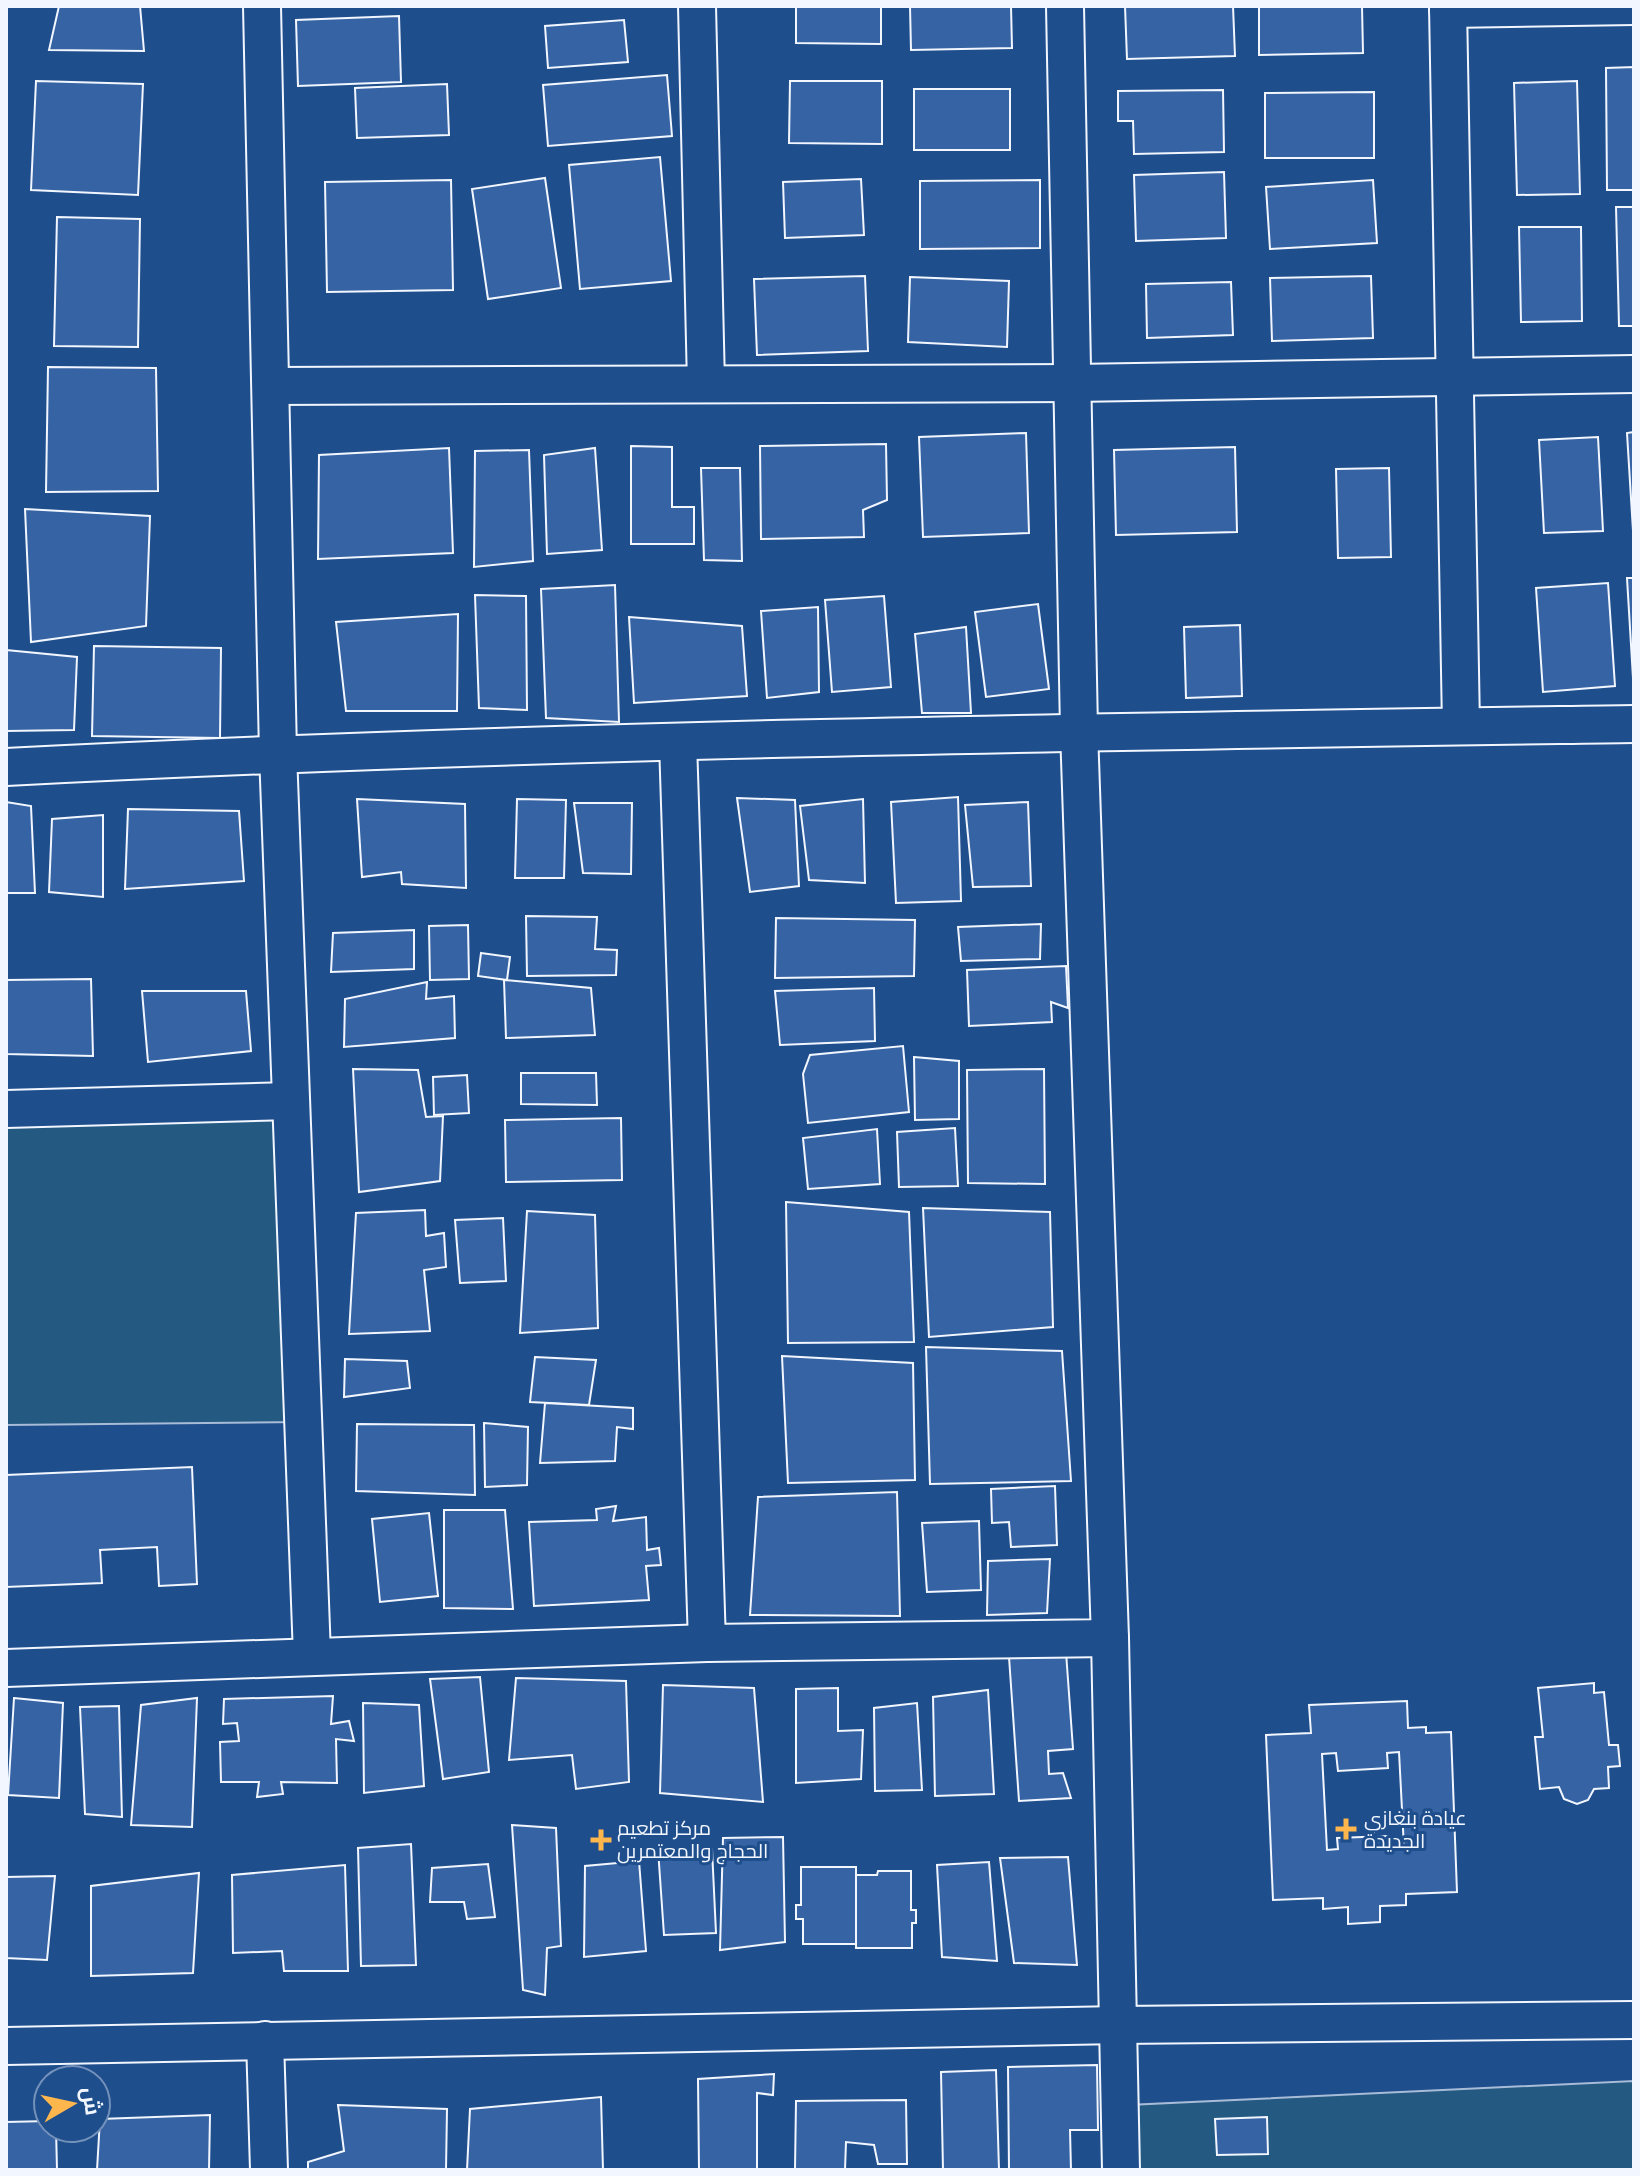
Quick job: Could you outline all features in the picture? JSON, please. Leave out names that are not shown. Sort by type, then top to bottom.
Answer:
[{"type":"street","points":[[262,6],[278,753],[312,1655]]},
{"type":"street","points":[[697,6],[706,384]]},
{"type":"street","points":[[1065,6],[1079,730],[1110,1638],[1121,2170]]},
{"type":"street","points":[[1461,726],[1448,8],[1634,6]]},
{"type":"street","points":[[271,386],[1074,383],[1634,374]]},
{"type":"street","points":[[6,767],[278,753],[1079,730],[1634,724]]},
{"type":"street","points":[[678,742],[707,1643]]},
{"type":"street","points":[[6,1109],[291,1101]]},
{"type":"street","points":[[6,1668],[707,1643],[1110,1638]]},
{"type":"street","points":[[6,2046],[1119,2025],[1634,2020]]},
{"type":"street","points":[[265,2040],[269,2170]]},
{"type":"shaded area","points":[[290,1102],[300,1422],[6,1425],[6,1110]]},
{"type":"shaded area","points":[[1634,2081],[1634,2170],[1129,2170],[1128,2105]]},
{"type":"building","points":[[59,6],[140,6],[144,51],[49,50]]},
{"type":"building","points":[[796,6],[881,6],[881,44],[796,43]]},
{"type":"building","points":[[910,6],[1011,6],[1012,48],[911,50]]},
{"type":"building","points":[[1125,6],[1233,6],[1235,56],[1127,59]]},
{"type":"building","points":[[1259,6],[1362,6],[1363,53],[1259,55]]},
{"type":"building","points":[[399,16],[401,82],[298,86],[296,20]]},
{"type":"building","points":[[624,20],[628,62],[548,68],[545,26]]},
{"type":"building","points":[[1634,67],[1634,190],[1607,190],[1606,68]]},
{"type":"building","points":[[667,75],[672,136],[548,146],[543,85]]},
{"type":"building","points":[[36,81],[143,84],[138,195],[31,190]]},
{"type":"building","points":[[790,81],[882,81],[882,144],[789,143]]},
{"type":"building","points":[[1577,81],[1580,194],[1517,195],[1514,83]]},
{"type":"building","points":[[447,84],[449,135],[357,138],[355,88]]},
{"type":"building","points":[[914,89],[1010,89],[1010,150],[914,150]]},
{"type":"building","points":[[1223,90],[1224,152],[1134,154],[1133,121],[1118,121],[1118,91]]},
{"type":"building","points":[[1374,92],[1374,158],[1265,158],[1265,93]]},
{"type":"building","points":[[660,157],[671,281],[580,289],[569,165]]},
{"type":"building","points":[[1224,172],[1226,238],[1136,241],[1134,175]]},
{"type":"building","points":[[545,178],[561,288],[488,299],[472,189]]},
{"type":"building","points":[[861,179],[864,235],[785,238],[783,182]]},
{"type":"building","points":[[451,180],[453,290],[327,292],[325,182]]},
{"type":"building","points":[[1040,180],[1040,248],[920,249],[920,181]]},
{"type":"building","points":[[1373,180],[1377,243],[1270,249],[1266,187]]},
{"type":"building","points":[[1616,207],[1634,207],[1634,326],[1619,326]]},
{"type":"building","points":[[57,217],[140,219],[138,347],[54,346]]},
{"type":"building","points":[[1519,227],[1581,227],[1582,321],[1521,322]]},
{"type":"building","points":[[865,276],[868,351],[757,355],[754,279]]},
{"type":"building","points":[[1371,276],[1373,338],[1272,341],[1270,278]]},
{"type":"building","points":[[910,277],[1009,281],[1007,347],[908,342]]},
{"type":"building","points":[[1231,282],[1233,335],[1147,338],[1146,284]]},
{"type":"building","points":[[48,367],[156,368],[158,491],[46,492]]},
{"type":"building","points":[[1634,432],[1634,547],[1627,433]]},
{"type":"building","points":[[1026,433],[1029,533],[923,537],[919,437]]},
{"type":"building","points":[[1598,437],[1603,531],[1544,533],[1539,440]]},
{"type":"building","points":[[886,444],[887,500],[863,510],[864,537],[761,539],[760,446]]},
{"type":"building","points":[[631,446],[672,447],[672,507],[694,507],[694,544],[631,544]]},
{"type":"building","points":[[1235,447],[1237,532],[1116,535],[1114,450]]},
{"type":"building","points":[[449,448],[453,553],[318,559],[319,455]]},
{"type":"building","points":[[595,448],[602,550],[547,554],[544,455]]},
{"type":"building","points":[[529,450],[533,561],[474,567],[475,451]]},
{"type":"building","points":[[701,468],[740,468],[742,561],[704,560]]},
{"type":"building","points":[[1389,468],[1391,557],[1338,558],[1336,469]]},
{"type":"building","points":[[25,509],[150,516],[146,626],[31,642]]},
{"type":"building","points":[[1627,578],[1634,578],[1634,678],[1633,678]]},
{"type":"building","points":[[1608,583],[1615,686],[1543,692],[1536,588]]},
{"type":"building","points":[[615,585],[619,722],[546,718],[541,589]]},
{"type":"building","points":[[475,595],[526,596],[527,710],[479,708]]},
{"type":"building","points":[[884,596],[891,687],[832,692],[825,600]]},
{"type":"building","points":[[1038,604],[1049,689],[986,697],[975,612]]},
{"type":"building","points":[[818,607],[819,692],[767,698],[761,611]]},
{"type":"building","points":[[458,614],[457,711],[346,711],[336,622]]},
{"type":"building","points":[[629,617],[742,626],[747,696],[634,703]]},
{"type":"building","points":[[1240,625],[1242,696],[1186,698],[1184,627]]},
{"type":"building","points":[[966,627],[971,713],[922,713],[915,634]]},
{"type":"building","points":[[94,646],[221,648],[220,738],[92,736]]},
{"type":"building","points":[[6,650],[77,657],[74,730],[6,731]]},
{"type":"building","points":[[958,797],[961,901],[896,903],[891,802]]},
{"type":"building","points":[[737,798],[795,800],[799,886],[750,892]]},
{"type":"building","points":[[357,799],[465,804],[466,888],[402,884],[401,872],[362,877]]},
{"type":"building","points":[[517,799],[566,800],[564,878],[515,878]]},
{"type":"building","points":[[863,799],[865,883],[809,880],[800,806]]},
{"type":"building","points":[[6,802],[31,806],[35,893],[6,893]]},
{"type":"building","points":[[1028,802],[1031,886],[973,887],[965,805]]},
{"type":"building","points":[[574,803],[632,803],[631,874],[583,873]]},
{"type":"building","points":[[128,809],[239,811],[244,881],[125,889]]},
{"type":"building","points":[[103,815],[103,897],[49,892],[52,819]]},
{"type":"building","points":[[526,916],[597,917],[595,949],[617,950],[616,975],[527,976]]},
{"type":"building","points":[[776,918],[915,920],[914,976],[775,978]]},
{"type":"building","points":[[1041,924],[1040,959],[961,961],[958,927]]},
{"type":"building","points":[[468,925],[469,979],[430,980],[429,926]]},
{"type":"building","points":[[414,930],[414,969],[331,972],[333,933]]},
{"type":"building","points":[[481,953],[510,957],[507,980],[478,976]]},
{"type":"building","points":[[1066,966],[1068,1008],[1051,1002],[1052,1022],[969,1026],[967,970]]},
{"type":"building","points":[[91,979],[93,1056],[6,1054],[6,980]]},
{"type":"building","points":[[504,980],[591,988],[595,1035],[506,1038]]},
{"type":"building","points":[[427,982],[426,999],[454,996],[455,1038],[344,1047],[345,999]]},
{"type":"building","points":[[874,988],[875,1041],[780,1045],[775,991]]},
{"type":"building","points":[[142,991],[246,991],[251,1051],[148,1062]]},
{"type":"building","points":[[903,1046],[909,1112],[808,1123],[803,1074],[810,1055]]},
{"type":"building","points":[[914,1057],[959,1061],[959,1119],[915,1120]]},
{"type":"building","points":[[353,1069],[418,1070],[426,1117],[443,1116],[440,1181],[359,1192]]},
{"type":"building","points":[[1044,1069],[1045,1184],[968,1183],[967,1070]]},
{"type":"building","points":[[521,1073],[596,1073],[597,1105],[521,1104]]},
{"type":"building","points":[[467,1075],[469,1113],[434,1115],[433,1077]]},
{"type":"building","points":[[621,1118],[622,1180],[506,1182],[505,1120]]},
{"type":"building","points":[[955,1128],[958,1186],[899,1187],[897,1132]]},
{"type":"building","points":[[877,1129],[880,1184],[808,1189],[803,1138]]},
{"type":"building","points":[[786,1202],[909,1212],[914,1342],[788,1343]]},
{"type":"building","points":[[923,1208],[1050,1212],[1053,1327],[929,1337]]},
{"type":"building","points":[[425,1210],[426,1236],[444,1233],[446,1267],[424,1270],[430,1331],[349,1334],[356,1213]]},
{"type":"building","points":[[527,1211],[595,1215],[598,1328],[520,1333]]},
{"type":"building","points":[[503,1218],[506,1281],[460,1283],[455,1220]]},
{"type":"building","points":[[926,1347],[1062,1351],[1071,1481],[930,1484]]},
{"type":"building","points":[[782,1356],[913,1363],[915,1480],[788,1483]]},
{"type":"building","points":[[535,1357],[596,1360],[589,1405],[530,1402]]},
{"type":"building","points":[[345,1359],[407,1361],[410,1388],[344,1397]]},
{"type":"building","points":[[545,1403],[633,1408],[633,1429],[617,1427],[615,1461],[540,1463]]},
{"type":"building","points":[[484,1423],[528,1427],[527,1485],[485,1487]]},
{"type":"building","points":[[357,1424],[474,1425],[475,1495],[356,1491]]},
{"type":"building","points":[[192,1467],[197,1584],[159,1586],[157,1547],[100,1550],[102,1583],[6,1587],[6,1475]]},
{"type":"building","points":[[1055,1486],[1057,1545],[1011,1547],[1009,1522],[992,1523],[991,1489]]},
{"type":"building","points":[[897,1492],[900,1616],[750,1615],[758,1497]]},
{"type":"building","points":[[616,1506],[613,1521],[646,1517],[647,1550],[659,1548],[661,1565],[646,1566],[649,1600],[534,1606],[529,1522],[597,1520],[596,1509]]},
{"type":"building","points":[[444,1510],[505,1510],[513,1609],[444,1608]]},
{"type":"building","points":[[429,1513],[438,1596],[380,1602],[372,1519]]},
{"type":"building","points":[[979,1521],[981,1590],[927,1592],[922,1523]]},
{"type":"building","points":[[1050,1559],[1047,1613],[987,1615],[988,1561]]},
{"type":"building","points":[[1066,1652],[1073,1749],[1048,1751],[1049,1774],[1063,1773],[1071,1798],[1019,1801],[1009,1657]]},
{"type":"building","points":[[480,1677],[489,1772],[443,1779],[430,1679]]},
{"type":"building","points":[[516,1678],[626,1681],[629,1782],[576,1789],[572,1755],[509,1760]]},
{"type":"building","points":[[1594,1683],[1594,1693],[1604,1692],[1609,1745],[1618,1745],[1620,1766],[1608,1767],[1609,1788],[1594,1789],[1588,1800],[1577,1804],[1564,1799],[1559,1787],[1540,1789],[1535,1737],[1543,1737],[1538,1688]]},
{"type":"building","points":[[663,1685],[754,1688],[763,1802],[660,1793]]},
{"type":"building","points":[[838,1688],[838,1731],[863,1730],[861,1779],[796,1783],[796,1689]]},
{"type":"building","points":[[988,1690],[994,1794],[935,1796],[933,1697]]},
{"type":"building","points":[[333,1696],[331,1724],[349,1721],[354,1741],[336,1739],[337,1783],[281,1782],[283,1794],[257,1797],[259,1782],[221,1782],[220,1742],[239,1741],[237,1723],[223,1724],[224,1699]]},
{"type":"building","points":[[14,1698],[63,1703],[59,1798],[8,1795]]},
{"type":"building","points":[[197,1698],[192,1827],[131,1825],[141,1705]]},
{"type":"building","points":[[1407,1701],[1408,1728],[1426,1727],[1426,1733],[1451,1732],[1457,1892],[1406,1894],[1406,1905],[1380,1906],[1380,1922],[1348,1924],[1348,1907],[1323,1909],[1323,1898],[1273,1900],[1266,1735],[1311,1733],[1309,1705]],"holes":[[[1399,1752],[1404,1848],[1389,1848],[1388,1836],[1337,1838],[1338,1849],[1327,1850],[1322,1754],[1336,1753],[1338,1771],[1388,1768],[1387,1753]]]},
{"type":"building","points":[[363,1703],[419,1705],[424,1786],[364,1793]]},
{"type":"building","points":[[917,1703],[922,1790],[875,1791],[874,1708]]},
{"type":"building","points":[[119,1706],[122,1817],[85,1814],[80,1707]]},
{"type":"building","points":[[512,1825],[556,1828],[561,1946],[547,1948],[545,1995],[523,1990]]},
{"type":"building","points":[[783,1837],[785,1942],[720,1950],[723,1838]]},
{"type":"building","points":[[411,1844],[416,1965],[361,1966],[358,1848]]},
{"type":"building","points":[[658,1849],[712,1849],[716,1933],[664,1935]]},
{"type":"building","points":[[1068,1857],[1077,1965],[1014,1963],[1000,1858]]},
{"type":"building","points":[[639,1861],[646,1951],[584,1957],[585,1866]]},
{"type":"building","points":[[989,1862],[997,1961],[942,1957],[937,1865]]},
{"type":"building","points":[[488,1864],[495,1917],[467,1919],[464,1902],[430,1902],[432,1868]]},
{"type":"building","points":[[345,1865],[348,1971],[284,1971],[282,1951],[233,1953],[232,1875]]},
{"type":"building","points":[[801,1867],[856,1867],[856,1944],[803,1944],[803,1919],[796,1919],[796,1905],[801,1905]]},
{"type":"building","points":[[878,1871],[911,1871],[911,1910],[916,1910],[916,1923],[912,1923],[912,1948],[856,1948],[856,1875],[877,1875]]},
{"type":"building","points":[[199,1873],[193,1973],[91,1976],[91,1886]]},
{"type":"building","points":[[55,1876],[47,1960],[6,1958],[6,1877]]},
{"type":"building","points":[[1097,2065],[1098,2130],[1070,2130],[1071,2170],[1009,2170],[1008,2067]]},
{"type":"building","points":[[996,2070],[999,2170],[943,2170],[941,2072]]},
{"type":"building","points":[[774,2074],[773,2095],[757,2093],[757,2170],[699,2170],[698,2079]]},
{"type":"building","points":[[601,2097],[603,2170],[467,2170],[470,2109]]},
{"type":"building","points":[[906,2100],[907,2164],[878,2164],[874,2145],[846,2142],[845,2170],[795,2170],[796,2101]]},
{"type":"building","points":[[338,2105],[447,2109],[446,2170],[308,2170],[308,2162],[344,2151]]},
{"type":"building","points":[[210,2115],[209,2170],[97,2170],[99,2144],[112,2144],[112,2119]]},
{"type":"building","points":[[1267,2117],[1268,2154],[1217,2155],[1215,2119]]},
{"type":"building","points":[[32,2121],[32,2144],[56,2144],[57,2170],[6,2170],[6,2122]]},
{"type":"place","name":"عيادة بنغازي الجديدة","points":[[1346,1829]]},
{"type":"place","name":"مركز تطعيم الحجاج والمعتمرين","points":[[601,1840]]}]
